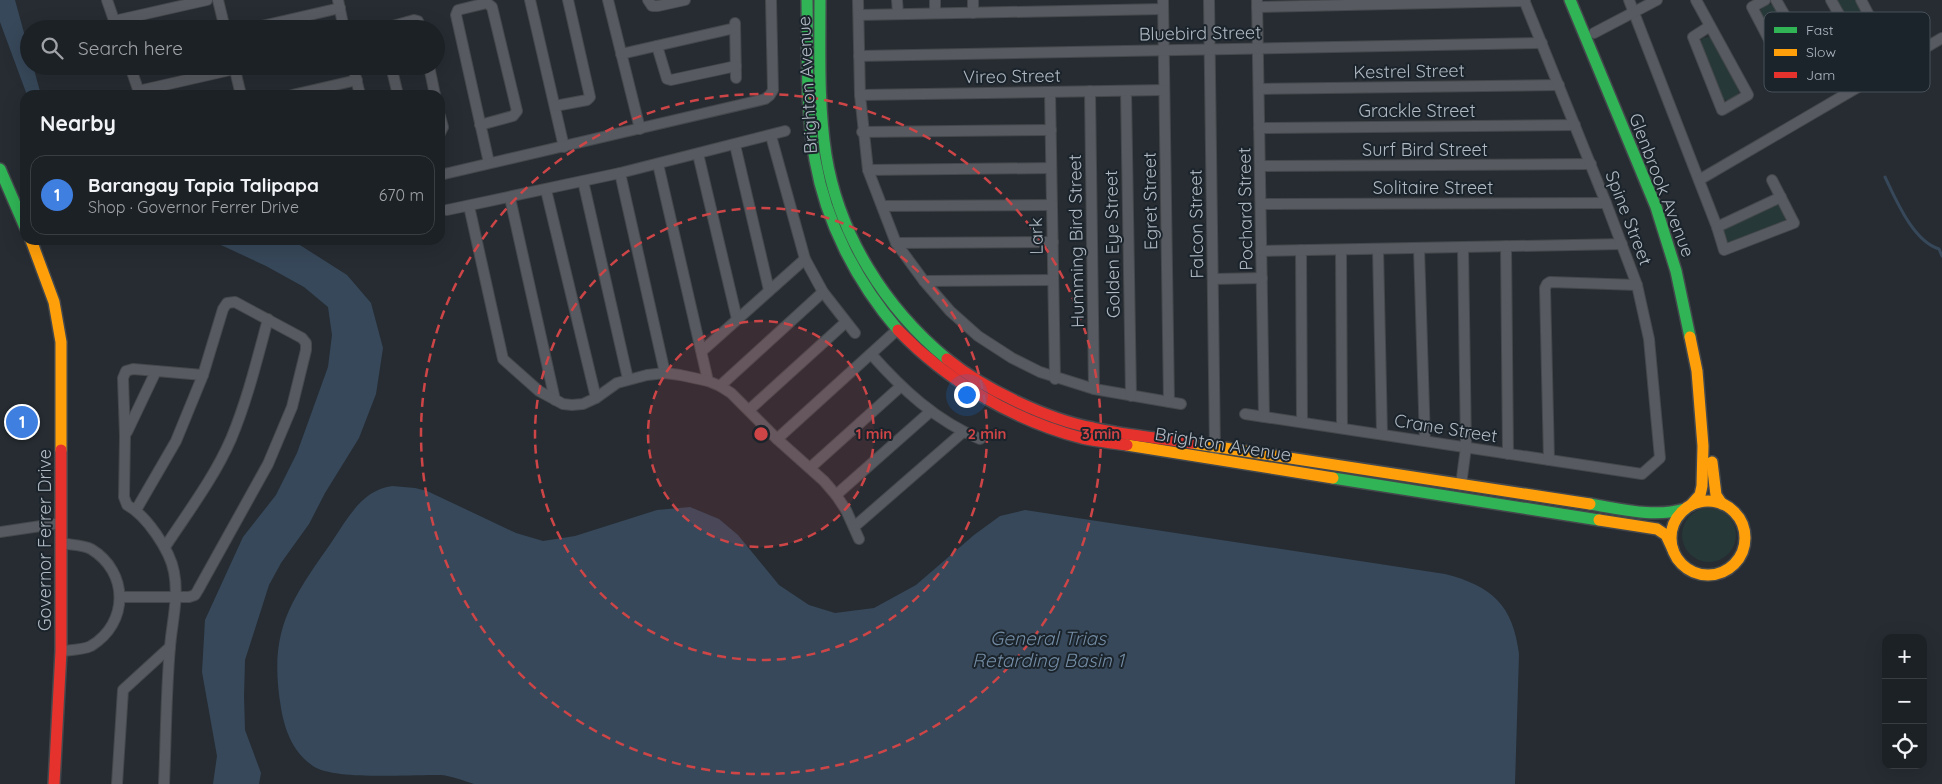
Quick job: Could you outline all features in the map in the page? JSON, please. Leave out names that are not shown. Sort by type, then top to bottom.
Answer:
[{"type":"street","points":[[107,0],[114,20]]},
{"type":"street","points":[[130,20],[177,3],[206,0]]},
{"type":"street","points":[[218,0],[223,20]]},
{"type":"street","points":[[530,0],[564,146]]},
{"type":"street","points":[[555,106],[587,100],[590,97],[568,0]]},
{"type":"street","points":[[608,0],[640,130]]},
{"type":"street","points":[[648,0],[652,6],[658,6],[685,0]]},
{"type":"street","points":[[445,173],[640,130],[765,99],[772,90],[772,0]]},
{"type":"street","name":"Brighton Avenue","points":[[807,0],[809,100],[815,158],[822,190],[845,250],[873,297],[897,330],[943,371],[971,390],[999,406],[1047,427],[1083,438],[1462,485],[1650,513],[1672,513],[1688,507]]},
{"type":"street","name":"Brighton Avenue","points":[[820,0],[821,102],[830,176],[840,210],[866,264],[903,317],[946,358],[982,383],[1047,414],[1091,428],[1215,453],[1656,529],[1666,535],[1673,550]]},
{"type":"street","points":[[858,0],[862,132],[868,170],[896,244],[924,281],[950,311],[978,336],[1012,358],[1055,379],[1094,389],[1181,404]]},
{"type":"street","points":[[897,0],[898,14]]},
{"type":"street","points":[[935,0],[935,13]]},
{"type":"street","points":[[973,0],[973,13]]},
{"type":"street","points":[[1011,0],[1011,12]]},
{"type":"street","points":[[1050,0],[1050,11]]},
{"type":"street","name":"Falcon Street","points":[[1210,0],[1215,453]]},
{"type":"street","points":[[1257,3],[1524,0]]},
{"type":"street","name":"Spine Street","points":[[1524,0],[1591,164],[1636,285],[1649,339],[1660,458],[1642,474]]},
{"type":"street","name":"Glenbrook Avenue","points":[[1570,0],[1656,208],[1676,271],[1697,371],[1703,446],[1700,495],[1688,507]]},
{"type":"street","name":"Glenbrook Avenue","points":[[1580,0],[1664,205],[1685,271],[1706,370],[1713,484],[1716,495],[1722,504]]},
{"type":"street","points":[[1629,0],[1724,250],[1794,223],[1772,180]]},
{"type":"street","points":[[1594,33],[1657,0]]},
{"type":"street","points":[[1696,0],[1748,95],[1722,110],[1692,37],[1710,26]]},
{"type":"street","points":[[1764,30],[1752,7],[1765,0]]},
{"type":"street","points":[[1776,0],[1783,12]]},
{"type":"street","points":[[1832,0],[1838,12]]},
{"type":"street","points":[[1860,0],[1867,12]]},
{"type":"street","points":[[480,125],[513,116],[517,111],[492,7],[487,3],[458,10],[456,15],[480,125],[489,164]]},
{"type":"street","name":"Pochard Street","points":[[1257,3],[1264,417]]},
{"type":"street","points":[[281,20],[339,4],[342,20]]},
{"type":"street","points":[[859,15],[1050,11],[1086,5],[1163,4]]},
{"type":"street","name":"Egret Street","points":[[1163,4],[1169,402]]},
{"type":"street","points":[[621,54],[735,25],[736,78]]},
{"type":"street","points":[[1930,45],[1942,38]]},
{"type":"street","name":"Bluebird Street","points":[[859,56],[1542,43]]},
{"type":"street","points":[[657,46],[667,79],[671,80],[736,66]]},
{"type":"street","points":[[133,75],[138,90]]},
{"type":"street","points":[[150,90],[207,75]]},
{"type":"street","points":[[236,75],[240,90]]},
{"type":"street","points":[[356,75],[359,90]]},
{"type":"street","points":[[393,75],[397,90]]},
{"type":"street","points":[[431,75],[434,90]]},
{"type":"street","points":[[326,90],[357,80]]},
{"type":"street","name":"Kestrel Street","points":[[1259,89],[1559,86]]},
{"type":"street","name":"Vireo Street","points":[[860,94],[1164,90]]},
{"type":"street","name":"Humming Bird Street","points":[[1090,91],[1094,389]]},
{"type":"street","name":"Golden Eye Street","points":[[1126,91],[1131,396]]},
{"type":"street","name":"Lark","points":[[1050,92],[1055,379]]},
{"type":"street","points":[[1699,180],[1850,92]]},
{"type":"street","name":"Grackle Street","points":[[1260,128],[1575,125]]},
{"type":"street","points":[[862,132],[1050,130]]},
{"type":"street","points":[[447,210],[620,173],[785,132]]},
{"type":"street","points":[[771,136],[805,259],[823,292],[855,333]]},
{"type":"street","points":[[735,145],[769,290]]},
{"type":"street","points":[[698,154],[737,319]]},
{"type":"street","points":[[658,164],[708,381]]},
{"type":"street","name":"Surf Bird Street","points":[[1260,166],[1591,164]]},
{"type":"street","points":[[868,170],[1051,168]]},
{"type":"street","points":[[0,169],[20,215]]},
{"type":"street","points":[[620,173],[665,373]]},
{"type":"street","points":[[583,181],[628,379]]},
{"type":"street","points":[[546,190],[596,398]]},
{"type":"street","points":[[1717,228],[1781,197]]},
{"type":"street","points":[[510,198],[555,400]]},
{"type":"street","name":"Solitaire Street","points":[[1261,204],[1606,203]]},
{"type":"street","points":[[882,206],[1052,205]]},
{"type":"street","points":[[469,206],[503,359],[539,391],[555,400],[572,405],[583,404],[596,398],[610,386],[628,379],[665,373],[708,381],[720,386],[731,392],[777,439],[811,467],[836,495],[859,539]]},
{"type":"street","points":[[896,244],[1053,242]]},
{"type":"street","points":[[1262,251],[1622,244]]},
{"type":"street","name":"Governor Ferrer Drive","points":[[33,245],[54,302],[62,342],[61,651],[54,784]]},
{"type":"street","points":[[1506,246],[1508,454]]},
{"type":"street","points":[[1462,485],[1466,447],[1463,247]]},
{"type":"street","points":[[1419,248],[1425,441]]},
{"type":"street","points":[[1378,249],[1382,434]]},
{"type":"street","points":[[1301,250],[1302,422]]},
{"type":"street","points":[[1341,250],[1342,428]]},
{"type":"street","points":[[702,351],[805,259]]},
{"type":"street","points":[[1214,279],[1262,278]]},
{"type":"street","points":[[924,281],[1053,280]]},
{"type":"street","points":[[1549,460],[1545,288],[1550,282],[1636,285]]},
{"type":"street","points":[[720,386],[823,292]]},
{"type":"street","points":[[121,597],[189,598],[195,595],[268,464],[292,407],[306,350],[306,343],[302,338],[235,302],[227,303],[223,309],[202,375],[176,441],[136,510]]},
{"type":"street","points":[[165,547],[200,495],[230,440],[252,380],[268,319]]},
{"type":"street","points":[[749,410],[846,322]]},
{"type":"street","points":[[777,439],[897,330]]},
{"type":"street","points":[[871,354],[900,387],[963,432],[980,439]]},
{"type":"street","points":[[164,784],[170,647],[175,598],[174,571],[165,547],[136,510],[126,505],[124,497],[126,436],[123,378],[126,371],[133,369],[202,375]]},
{"type":"street","points":[[126,436],[156,371]]},
{"type":"street","points":[[811,467],[900,387]]},
{"type":"street","points":[[836,495],[931,410]]},
{"type":"street","name":"Crane Street","points":[[1245,414],[1642,474]]},
{"type":"street","points":[[854,527],[963,432]]},
{"type":"street","points":[[1712,501],[1722,504],[1734,511],[1744,529],[1743,549],[1732,566],[1719,573],[1696,572],[1684,565],[1673,550],[1672,528],[1678,517],[1688,507],[1701,502],[1712,501]]},
{"type":"street","points":[[0,532],[61,523]]},
{"type":"street","points":[[61,544],[90,548],[102,558],[113,568],[121,597],[113,626],[90,646],[61,651]]},
{"type":"street","points":[[117,784],[123,690],[170,647]]},
{"type":"shaded area","points":[[1836,0],[1857,0],[1863,12],[1842,12]]},
{"type":"shaded area","points":[[1768,4],[1774,5],[1778,12],[1764,12],[1764,20],[1760,12],[1762,7]]},
{"type":"shaded area","points":[[1709,37],[1712,39],[1739,88],[1738,95],[1730,101],[1723,99],[1699,43],[1703,38]]},
{"type":"shaded area","points":[[1774,204],[1781,205],[1786,218],[1782,224],[1730,244],[1727,243],[1722,233],[1726,227]]},
{"type":"shaded area","points":[[1709,508],[1719,510],[1728,516],[1734,525],[1736,535],[1734,545],[1728,554],[1719,560],[1709,562],[1699,560],[1690,554],[1684,545],[1682,535],[1684,525],[1690,516],[1699,510]]},
{"type":"water","points":[[0,0],[15,0],[20,20],[20,75],[35,75],[40,90],[25,90],[0,22]]},
{"type":"water","points":[[221,245],[300,245],[347,275],[371,303],[383,348],[376,394],[359,438],[325,493],[309,524],[281,563],[269,585],[245,660],[245,730],[261,773],[259,784],[213,784],[217,756],[202,672],[205,620],[243,537],[276,495],[297,453],[328,367],[332,335],[328,307],[304,287],[266,266]]},
{"type":"water","name":"General Trias Retarding Basin 1","points":[[392,486],[427,491],[516,533],[543,541],[575,536],[657,510],[690,507],[719,519],[738,535],[779,585],[809,605],[835,613],[874,608],[916,585],[974,535],[1000,516],[1025,510],[1445,574],[1476,585],[1487,592],[1497,600],[1512,623],[1519,654],[1515,784],[474,784],[441,775],[374,776],[338,774],[324,771],[313,766],[300,754],[295,748],[285,725],[278,681],[280,637],[294,600],[350,514],[372,493]]},
{"type":"waterway","points":[[1885,177],[1913,229],[1930,245],[1939,249],[1942,256]]},
{"type":"traffic: fast","points":[[807,0],[810,121],[820,183],[835,229],[845,251],[869,292],[898,330]]},
{"type":"traffic: fast","points":[[820,0],[820,78],[823,136],[832,185],[854,241],[868,268],[904,317],[947,359]]},
{"type":"traffic: fast","points":[[1570,0],[1656,207],[1676,271],[1690,337]]},
{"type":"traffic: fast","points":[[0,169],[20,215]]},
{"type":"traffic: fast","points":[[1333,478],[1599,520]]},
{"type":"traffic: fast","points":[[1590,504],[1649,513],[1673,512],[1685,509]]},
{"type":"traffic: slow","points":[[33,245],[54,302],[61,342],[61,450]]},
{"type":"traffic: slow","points":[[1690,337],[1697,371],[1703,446],[1702,486],[1700,495],[1691,505]]},
{"type":"traffic: slow","points":[[1192,443],[1590,504]]},
{"type":"traffic: slow","points":[[1127,445],[1333,478]]},
{"type":"traffic: slow","points":[[1712,462],[1716,495],[1722,504]]},
{"type":"traffic: slow","points":[[1708,501],[1722,504],[1734,512],[1742,524],[1745,538],[1742,552],[1734,564],[1722,572],[1708,575],[1694,572],[1682,564],[1674,552],[1671,538],[1674,524],[1682,512],[1694,504],[1708,501]]},
{"type":"traffic: slow","points":[[1599,520],[1657,529],[1666,535],[1673,550]]},
{"type":"traffic: jam","points":[[898,330],[938,366],[982,396],[1006,409],[1031,421],[1082,438],[1127,445]]},
{"type":"traffic: jam","points":[[947,359],[997,392],[1056,418],[1075,424],[1130,435],[1192,443]]},
{"type":"traffic: jam","points":[[54,784],[61,651],[61,450]]},
{"type":"place","name":"Barangay Tapia Talipapa","points":[[22,422]]}]
